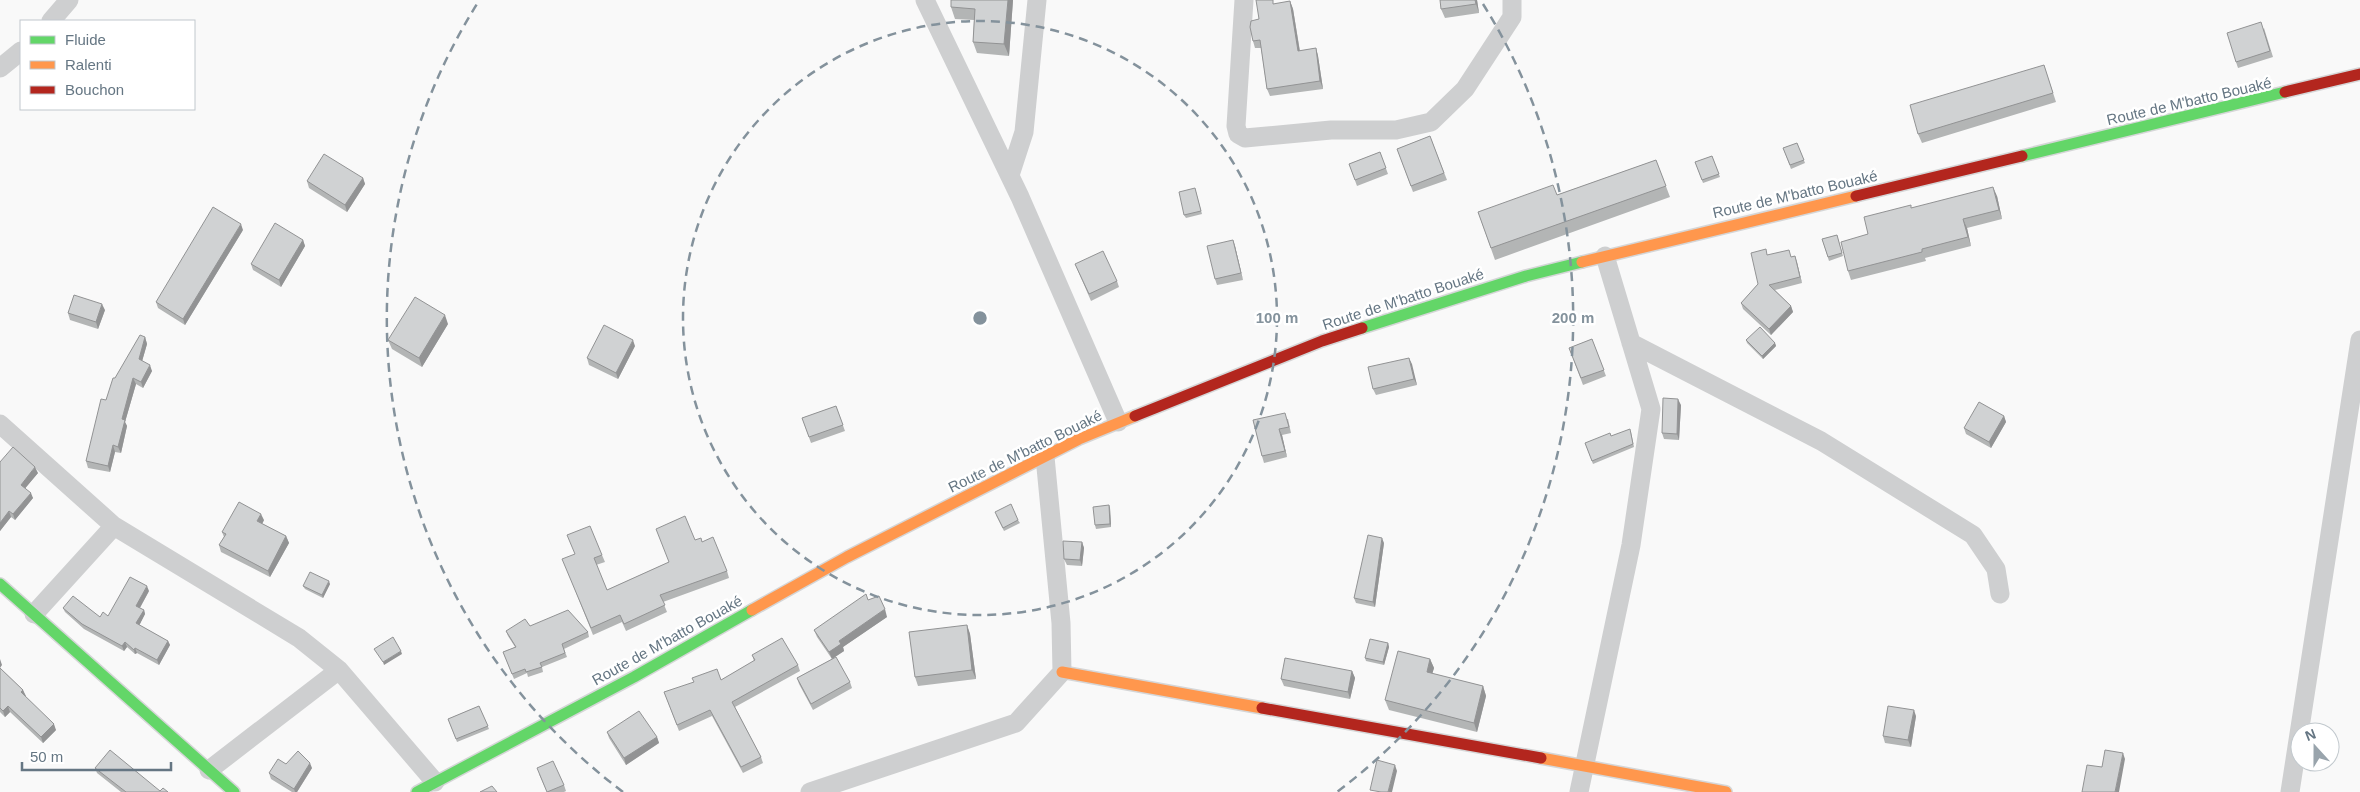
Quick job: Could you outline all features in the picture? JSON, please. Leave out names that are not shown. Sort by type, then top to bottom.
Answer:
[{"type":"street","points":[[52,20],[69,0]]},
{"type":"street","points":[[925,0],[1054,272],[1118,422]]},
{"type":"street","points":[[1010,176],[1024,132],[1037,0]]},
{"type":"street","points":[[1244,0],[1236,126],[1238,134],[1245,138],[1331,130],[1396,130],[1431,122],[1465,89],[1512,17],[1512,0]]},
{"type":"street","points":[[0,68],[20,52]]},
{"type":"street","name":"Route de M'batto Bouaké","points":[[417,792],[634,677],[847,557],[1045,457],[1118,422],[1322,341],[1526,276],[2360,74]]},
{"type":"street","points":[[1579,792],[1631,545],[1651,409],[1605,256]]},
{"type":"street","points":[[2290,792],[2360,340]]},
{"type":"street","points":[[1631,343],[1821,441],[1973,535],[1996,569],[2000,594]]},
{"type":"street","points":[[0,424],[114,526],[299,638],[339,670],[435,782]]},
{"type":"street","points":[[810,792],[1016,723],[1062,672],[1061,623],[1045,457]]},
{"type":"street","points":[[34,614],[114,526]]},
{"type":"street","points":[[0,584],[234,792]]},
{"type":"street","points":[[209,770],[339,670]]},
{"type":"street","points":[[1062,672],[1726,792]]},
{"type":"building","points":[[951,0],[1008,0],[1004,44],[973,42],[975,9],[951,7]]},
{"type":"building","points":[[1256,0],[1273,0],[1273,4],[1290,1],[1298,51],[1316,48],[1320,81],[1267,89],[1260,40],[1253,41],[1250,27],[1251,21],[1259,19]]},
{"type":"building","points":[[1440,0],[1475,0],[1476,4],[1441,9]]},
{"type":"building","points":[[2261,22],[2270,51],[2236,62],[2227,33]]},
{"type":"building","points":[[2044,65],[2053,93],[1918,134],[1910,105]]},
{"type":"building","points":[[1430,136],[1444,173],[1411,186],[1397,149]]},
{"type":"building","points":[[1797,143],[1804,160],[1790,165],[1783,148]]},
{"type":"building","points":[[1380,152],[1386,168],[1355,180],[1349,164]]},
{"type":"building","points":[[324,154],[363,178],[345,205],[307,181]]},
{"type":"building","points":[[1712,156],[1719,174],[1702,180],[1695,162]]},
{"type":"building","points":[[1656,160],[1666,186],[1491,248],[1478,212],[1553,185],[1557,195]]},
{"type":"building","points":[[1993,187],[1999,210],[1963,219],[1968,237],[1922,249],[1922,252],[1848,271],[1841,242],[1868,234],[1864,217],[1911,205],[1911,208]]},
{"type":"building","points":[[1195,188],[1201,211],[1184,215],[1179,192]]},
{"type":"building","points":[[213,207],[241,224],[183,319],[156,302]]},
{"type":"building","points":[[275,223],[303,240],[279,280],[251,264]]},
{"type":"building","points":[[1837,235],[1842,253],[1828,257],[1822,239]]},
{"type":"building","points":[[1233,240],[1241,273],[1215,279],[1207,246]]},
{"type":"building","points":[[1766,249],[1767,255],[1789,250],[1791,257],[1795,256],[1800,277],[1769,285],[1791,306],[1769,329],[1741,303],[1758,284],[1751,253]]},
{"type":"building","points":[[1103,251],[1117,281],[1089,294],[1075,264]]},
{"type":"building","points":[[74,295],[102,304],[96,322],[68,313]]},
{"type":"building","points":[[415,297],[445,315],[419,358],[388,340]]},
{"type":"building","points":[[604,325],[633,340],[616,373],[587,358]]},
{"type":"building","points":[[1760,327],[1775,343],[1762,356],[1746,340]]},
{"type":"building","points":[[140,335],[145,337],[139,359],[150,365],[141,382],[133,378],[122,419],[125,420],[118,447],[113,445],[108,466],[86,461],[101,399],[106,400],[113,378],[115,378]]},
{"type":"building","points":[[1592,339],[1604,370],[1581,378],[1569,348]]},
{"type":"building","points":[[1409,358],[1414,379],[1373,389],[1368,367]]},
{"type":"building","points":[[1663,398],[1678,399],[1677,434],[1662,433]]},
{"type":"building","points":[[1979,402],[2004,416],[1989,442],[1964,428]]},
{"type":"building","points":[[836,406],[843,425],[809,437],[802,418]]},
{"type":"building","points":[[1285,413],[1289,427],[1279,429],[1285,451],[1262,456],[1253,420]]},
{"type":"building","points":[[1630,429],[1633,444],[1592,461],[1585,443],[1610,433],[1611,436]]},
{"type":"building","points":[[13,447],[35,467],[21,485],[31,493],[13,514],[9,511],[0,523],[0,462]]},
{"type":"building","points":[[239,502],[261,514],[257,521],[286,536],[268,571],[219,545],[226,534],[222,532]]},
{"type":"building","points":[[1011,504],[1018,520],[1003,528],[995,512]]},
{"type":"building","points":[[1109,505],[1110,524],[1095,525],[1093,507]]},
{"type":"building","points":[[685,516],[695,540],[701,538],[702,542],[713,537],[727,571],[660,595],[665,605],[624,624],[620,615],[591,628],[562,559],[575,554],[567,535],[590,526],[602,555],[594,558],[607,590],[669,562],[656,529]]},
{"type":"building","points":[[1368,535],[1382,538],[1373,602],[1354,598]]},
{"type":"building","points":[[1063,541],[1082,542],[1080,560],[1064,559]]},
{"type":"building","points":[[310,572],[329,581],[322,595],[303,586]]},
{"type":"building","points":[[130,577],[147,586],[136,606],[144,610],[136,623],[168,641],[157,660],[135,648],[134,650],[125,642],[122,646],[82,624],[63,608],[73,596],[100,617],[103,612],[108,616]]},
{"type":"building","points":[[866,594],[868,600],[879,596],[885,609],[839,641],[841,644],[829,652],[814,630]]},
{"type":"building","points":[[568,610],[588,632],[562,644],[565,653],[540,663],[542,667],[526,672],[525,669],[512,674],[503,652],[516,647],[506,631],[525,619],[530,626]]},
{"type":"building","points":[[967,625],[972,670],[915,677],[909,632]]},
{"type":"building","points":[[393,637],[401,651],[383,662],[374,649]]},
{"type":"building","points":[[782,638],[798,665],[732,702],[761,757],[741,767],[710,710],[677,725],[664,692],[694,682],[692,678],[717,669],[721,680],[755,660],[752,655]]},
{"type":"building","points":[[1370,639],[1388,643],[1383,662],[1365,658]]},
{"type":"building","points":[[1398,651],[1430,659],[1427,672],[1483,686],[1474,723],[1385,700]]},
{"type":"building","points":[[836,657],[850,682],[811,704],[797,678]]},
{"type":"building","points":[[1285,658],[1352,671],[1348,692],[1281,679]]},
{"type":"building","points":[[0,668],[23,690],[21,692],[54,724],[41,737],[8,706],[3,711],[0,708]]},
{"type":"building","points":[[479,706],[488,726],[456,739],[448,719]]},
{"type":"building","points":[[1888,706],[1914,710],[1908,740],[1883,736]]},
{"type":"building","points":[[639,711],[657,737],[624,758],[607,732]]},
{"type":"building","points":[[110,750],[160,791],[163,788],[168,792],[126,792],[95,768]]},
{"type":"building","points":[[2105,750],[2123,753],[2115,792],[2082,792],[2087,765],[2102,767]]},
{"type":"building","points":[[298,751],[310,763],[294,789],[269,773],[278,759],[286,764]]},
{"type":"building","points":[[1377,760],[1395,765],[1388,792],[1370,790]]},
{"type":"building","points":[[553,761],[564,785],[547,792],[537,768]]},
{"type":"building","points":[[492,786],[497,792],[480,792]]},
{"type":"traffic: fast","points":[[2022,156],[2285,92]]},
{"type":"traffic: fast","points":[[1362,328],[1526,276],[1582,262]]},
{"type":"traffic: fast","points":[[0,584],[234,792]]},
{"type":"traffic: fast","points":[[417,792],[634,677],[752,610]]},
{"type":"traffic: slow","points":[[1582,262],[1856,196]]},
{"type":"traffic: slow","points":[[752,610],[847,557],[1079,439],[1135,416]]},
{"type":"traffic: slow","points":[[1062,672],[1262,708]]},
{"type":"traffic: slow","points":[[1541,758],[1726,792]]},
{"type":"traffic: jam","points":[[2285,92],[2360,74]]},
{"type":"traffic: jam","points":[[1856,196],[2022,156]]},
{"type":"traffic: jam","points":[[1135,416],[1322,341],[1362,328]]},
{"type":"traffic: jam","points":[[1262,708],[1541,758]]}]
